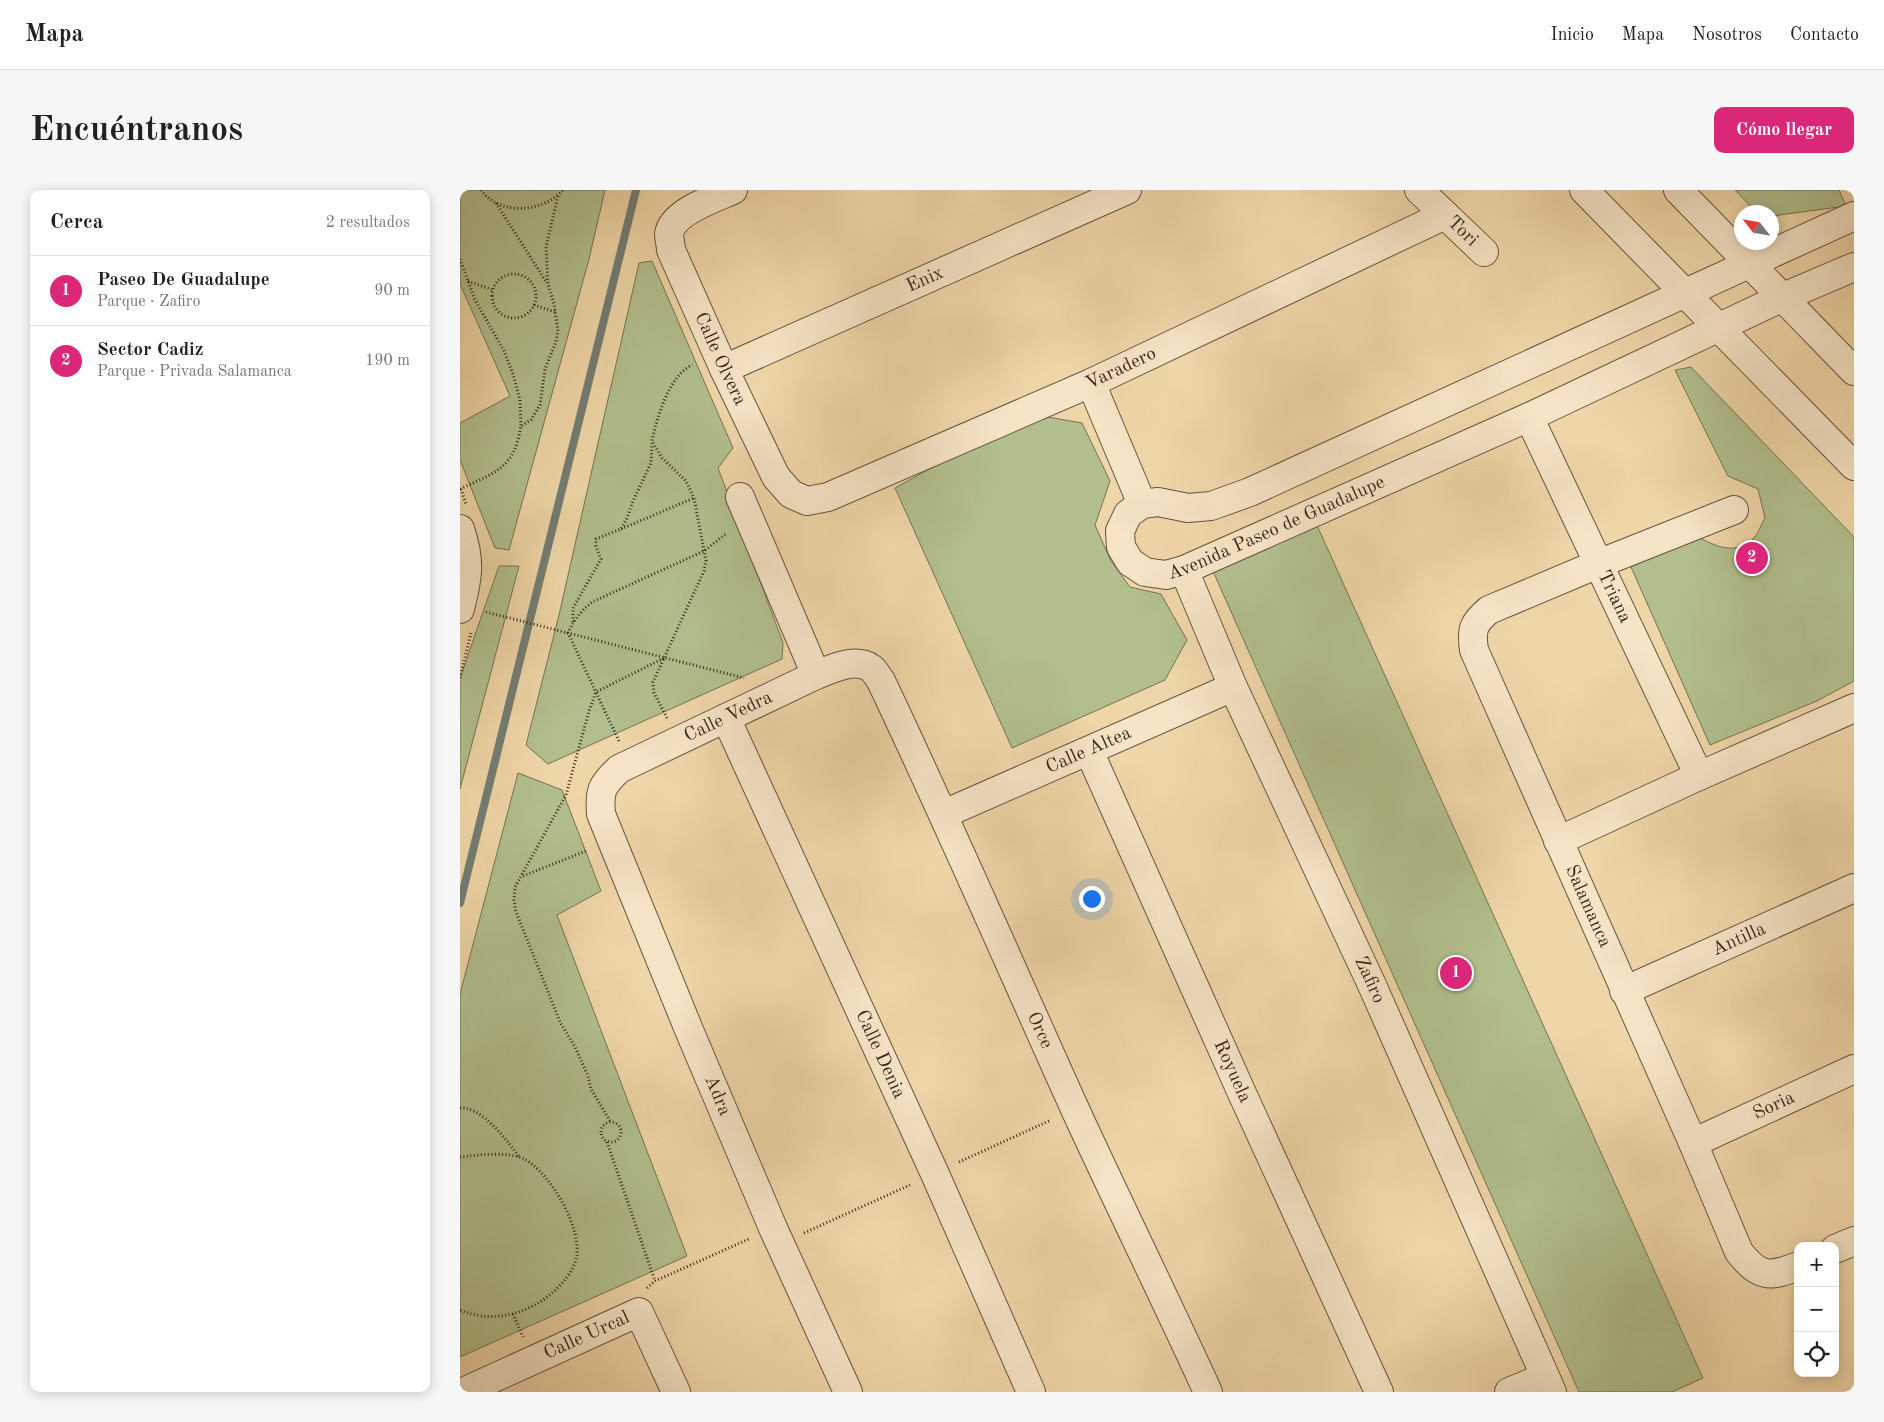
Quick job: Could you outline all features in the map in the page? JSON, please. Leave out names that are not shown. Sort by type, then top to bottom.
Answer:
[{"type":"street","name":"Calle Olvera","points":[[733,190],[690,210],[676,220],[669,233],[671,250],[720,361],[776,477],[791,494]]},
{"type":"street","name":"Enix","points":[[720,361],[1127,190]]},
{"type":"street","name":"Tori","points":[[1419,190],[1484,252]]},
{"type":"street","points":[[1584,190],[1854,466]]},
{"type":"street","points":[[1678,190],[1854,371]]},
{"type":"street","name":"Varadero","points":[[791,494],[807,501],[828,497],[1091,383],[1445,216]]},
{"type":"street","points":[[1091,383],[1142,504],[1158,502],[1188,508],[1211,506],[1250,492],[1854,216]]},
{"type":"street","name":"Avenida Paseo de Guadalupe","points":[[1142,504],[1128,514],[1120,531],[1121,546],[1130,562],[1145,572],[1166,575],[1184,570],[1529,417],[1781,298],[1854,267]]},
{"type":"street","name":"Triana","points":[[1529,417],[1699,776]]},
{"type":"street","points":[[745,506],[816,674]]},
{"type":"street","name":"Salamanca","points":[[1734,510],[1488,610],[1477,620],[1472,634],[1474,650],[1693,1143],[1739,1252],[1751,1267],[1765,1273],[1784,1272],[1794,1268]]},
{"type":"street","points":[[460,529],[468,556],[467,582],[460,609]]},
{"type":"street","name":"Zafiro","points":[[1184,570],[1233,687],[1368,976],[1549,1385]]},
{"type":"street","name":"Calle Vedra","points":[[599,796],[604,783],[619,769],[816,674],[841,665],[859,663],[872,668]]},
{"type":"street","name":"Orce","points":[[872,668],[882,681],[944,814],[1075,1108],[1208,1392]]},
{"type":"street","name":"Calle Altea","points":[[944,814],[1233,687]]},
{"type":"street","points":[[1558,841],[1699,776],[1854,708]]},
{"type":"street","name":"Calle Denia","points":[[726,718],[935,1174],[1031,1392]]},
{"type":"street","name":"Royuela","points":[[1089,751],[1241,1091],[1379,1392]]},
{"type":"street","name":"Adra","points":[[599,796],[601,814],[688,1030],[773,1228],[848,1392]]},
{"type":"street","name":"Antilla","points":[[1624,991],[1854,888]]},
{"type":"street","name":"Soria","points":[[1693,1143],[1854,1069]]},
{"type":"street","points":[[1839,1247],[1854,1241]]},
{"type":"street","points":[[639,1312],[676,1392]]},
{"type":"street","name":"Calle Urcal","points":[[463,1392],[495,1385],[639,1312]]},
{"type":"street","points":[[1509,1392],[1549,1385]]},
{"type":"path","points":[[481,190],[496,203],[548,284]]},
{"type":"path","points":[[496,203],[511,208],[528,209],[544,204],[558,196],[563,190]]},
{"type":"path","points":[[521,426],[531,420],[540,405],[545,369],[556,342],[558,331],[548,284],[546,247],[558,196]]},
{"type":"path","points":[[460,259],[475,300],[504,351],[513,374],[520,400],[521,426],[518,444],[504,466],[460,489]]},
{"type":"path","points":[[517,274],[526,277],[533,285],[536,294],[534,305],[528,313],[517,318],[506,316],[498,310],[493,301],[493,290],[498,281],[507,275],[517,274]]},
{"type":"path","points":[[468,281],[493,290]]},
{"type":"path","points":[[534,305],[555,312]]},
{"type":"path","points":[[621,529],[628,518],[632,502],[651,463],[655,425],[666,396],[684,369],[720,361]]},
{"type":"path","points":[[652,442],[662,458],[686,481],[694,498],[706,561],[704,572],[653,682],[654,693],[680,740]]},
{"type":"path","points":[[573,622],[573,608],[602,559],[596,546],[596,539],[694,498]]},
{"type":"path","points":[[629,764],[568,633],[579,612],[592,602],[704,551],[745,506]]},
{"type":"path","points":[[490,613],[786,689]]},
{"type":"path","points":[[610,1121],[591,1089],[588,1076],[575,1047],[560,1022],[516,912],[514,900],[515,887],[568,790],[582,734],[596,692],[664,658]]},
{"type":"path","points":[[522,876],[612,840]]},
{"type":"path","points":[[460,1108],[473,1111],[482,1117],[502,1134],[520,1158]]},
{"type":"path","points":[[610,1121],[617,1123],[621,1132],[617,1141],[607,1142],[602,1139],[600,1129],[603,1124],[610,1121]]},
{"type":"path","points":[[607,1142],[655,1282]]},
{"type":"path","points":[[460,1157],[483,1154],[524,1159],[554,1189],[566,1210],[577,1246],[576,1260],[568,1276],[548,1297],[533,1307],[513,1314],[488,1317],[460,1310]]},
{"type":"path","name":"Calle Urcal","points":[[639,1312],[638,1301],[641,1292],[655,1282],[773,1228]]},
{"type":"green space","points":[[460,190],[605,190],[589,259],[509,550],[495,548],[460,460],[460,423],[510,396],[460,284]]},
{"type":"green space","points":[[1735,190],[1839,190],[1846,206],[1779,215],[1779,205],[1749,205]]},
{"type":"green space","points":[[652,261],[733,448],[718,468],[783,643],[782,659],[548,764],[526,745],[559,615],[639,263]]},
{"type":"green space","points":[[1691,367],[1854,537],[1854,681],[1817,701],[1710,745],[1631,567],[1697,536],[1725,548],[1739,547],[1753,539],[1765,518],[1758,489],[1728,476],[1675,370]]},
{"type":"green space","points":[[1042,416],[1082,423],[1110,481],[1095,525],[1111,561],[1130,587],[1161,594],[1187,640],[1165,680],[1012,748],[895,488],[1007,426]]},
{"type":"green space","points":[[1315,521],[1703,1378],[1672,1392],[1579,1392],[1212,569]]},
{"type":"green space","points":[[499,566],[519,566],[460,789],[460,678]]},
{"type":"green space","points":[[518,773],[562,790],[601,891],[557,915],[687,1256],[460,1357],[460,994]]},
{"type":"waterway","points":[[460,903],[636,190]]},
{"type":"place","name":"Sector Cadiz","points":[[1752,558]]},
{"type":"place","name":"Paseo De Guadalupe","points":[[1456,973]]}]
